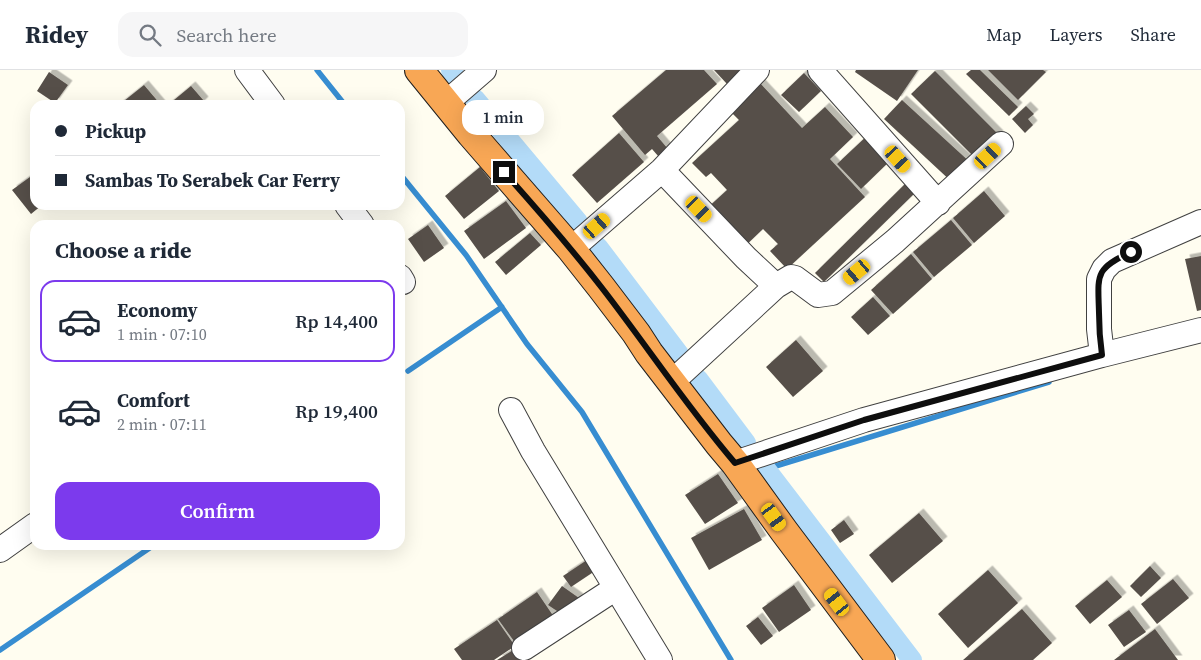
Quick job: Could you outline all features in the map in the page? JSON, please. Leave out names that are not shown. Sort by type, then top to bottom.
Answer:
[{"type":"highway","points":[[419,70],[601,287],[649,353],[735,463],[881,660]]},
{"type":"street","points":[[247,70],[269,100]]},
{"type":"street","points":[[446,102],[484,70]]},
{"type":"street","points":[[571,249],[662,170],[757,70]]},
{"type":"street","points":[[820,70],[938,203]]},
{"type":"street","points":[[672,382],[776,286],[791,277],[818,295],[832,293],[938,203],[1001,144]]},
{"type":"street","points":[[662,170],[746,258],[776,286]]},
{"type":"street","points":[[1102,355],[1098,292],[1099,279],[1104,269],[1112,261],[1201,222]]},
{"type":"street","points":[[735,463],[864,420],[1201,330]]},
{"type":"street","points":[[511,410],[533,451],[660,660]]},
{"type":"street","points":[[0,550],[30,529]]},
{"type":"street","points":[[524,648],[616,588]]},
{"type":"building","points":[[666,70],[704,70],[717,84],[657,136],[674,156],[665,164],[652,149],[645,155],[612,116]]},
{"type":"building","points":[[714,70],[743,70],[727,84]]},
{"type":"building","points":[[856,70],[918,70],[897,101],[855,72]]},
{"type":"building","points":[[971,70],[980,70],[1018,107],[1009,116],[966,74]]},
{"type":"building","points":[[988,70],[1043,70],[1046,72],[1018,100]]},
{"type":"building","points":[[935,71],[999,135],[975,158],[911,94]]},
{"type":"building","points":[[49,72],[68,85],[57,100],[50,100],[37,91]]},
{"type":"building","points":[[804,73],[821,91],[799,112],[781,95]]},
{"type":"building","points":[[759,82],[802,128],[825,107],[853,137],[830,159],[865,197],[787,269],[770,251],[778,244],[763,229],[741,250],[704,211],[727,190],[711,173],[706,177],[692,163],[739,120],[729,110]]},
{"type":"building","points":[[144,85],[157,100],[125,100]]},
{"type":"building","points":[[191,86],[203,100],[174,100]]},
{"type":"building","points":[[902,100],[972,164],[954,184],[884,119]]},
{"type":"building","points":[[1026,106],[1034,114],[1028,119],[1033,125],[1025,133],[1012,119]]},
{"type":"building","points":[[619,133],[644,162],[597,203],[572,175]]},
{"type":"building","points":[[870,133],[893,158],[861,189],[837,164]]},
{"type":"building","points":[[480,167],[499,191],[464,219],[445,196]]},
{"type":"building","points":[[30,177],[30,210],[36,210],[31,214],[12,190]]},
{"type":"building","points":[[907,182],[916,192],[824,282],[815,273]]},
{"type":"building","points":[[984,191],[1005,216],[974,243],[953,218]]},
{"type":"building","points":[[506,201],[526,228],[484,259],[464,231]]},
{"type":"building","points":[[951,220],[972,245],[934,277],[913,252]]},
{"type":"building","points":[[428,225],[444,248],[424,262],[408,239]]},
{"type":"building","points":[[530,233],[541,245],[506,275],[495,262]]},
{"type":"building","points":[[911,254],[932,279],[893,314],[871,290]]},
{"type":"building","points":[[1201,256],[1201,310],[1197,311],[1185,259]]},
{"type":"building","points":[[873,297],[890,316],[868,335],[851,317]]},
{"type":"building","points":[[796,340],[823,371],[793,397],[766,367]]},
{"type":"building","points":[[718,474],[738,503],[705,524],[685,495]]},
{"type":"building","points":[[744,509],[762,540],[709,570],[691,538]]},
{"type":"building","points":[[919,513],[943,541],[892,583],[869,555]]},
{"type":"building","points":[[844,520],[854,534],[840,543],[831,530]]},
{"type":"building","points":[[593,556],[601,567],[571,587],[563,576]]},
{"type":"building","points":[[1150,566],[1161,578],[1141,597],[1130,586]]},
{"type":"building","points":[[988,570],[1018,603],[968,648],[938,614]]},
{"type":"building","points":[[1173,579],[1189,598],[1157,624],[1141,604]]},
{"type":"building","points":[[1107,580],[1122,597],[1090,624],[1075,606]]},
{"type":"building","points":[[794,585],[811,610],[779,632],[762,608]]},
{"type":"building","points":[[562,586],[579,598],[566,617],[548,605]]},
{"type":"building","points":[[537,592],[554,617],[516,644],[498,619]]},
{"type":"building","points":[[1022,609],[1052,643],[1033,660],[963,660]]},
{"type":"building","points":[[1129,610],[1146,632],[1124,647],[1108,625]]},
{"type":"building","points":[[758,617],[773,636],[761,645],[746,626]]},
{"type":"building","points":[[497,620],[515,646],[494,660],[462,660],[454,649]]},
{"type":"building","points":[[1155,629],[1178,660],[1114,660]]},
{"type":"building","points":[[518,647],[527,660],[497,660]]},
{"type":"waterway","points":[[317,70],[341,100]]},
{"type":"waterway","points":[[451,70],[454,74]]},
{"type":"waterway","points":[[475,99],[578,222]]},
{"type":"waterway","points":[[405,180],[466,255],[527,344],[582,412],[731,660]]},
{"type":"waterway","points":[[598,247],[679,354]]},
{"type":"waterway","points":[[408,371],[502,307]]},
{"type":"waterway","points":[[698,379],[746,443]]},
{"type":"waterway","points":[[766,469],[1049,382]]},
{"type":"waterway","points":[[766,469],[912,660]]},
{"type":"waterway","points":[[0,650],[147,550]]},
{"type":"route","points":[[504,172],[571,249],[735,463],[864,420],[1102,355],[1099,329],[1099,279],[1104,269],[1112,261],[1131,252]]}]
